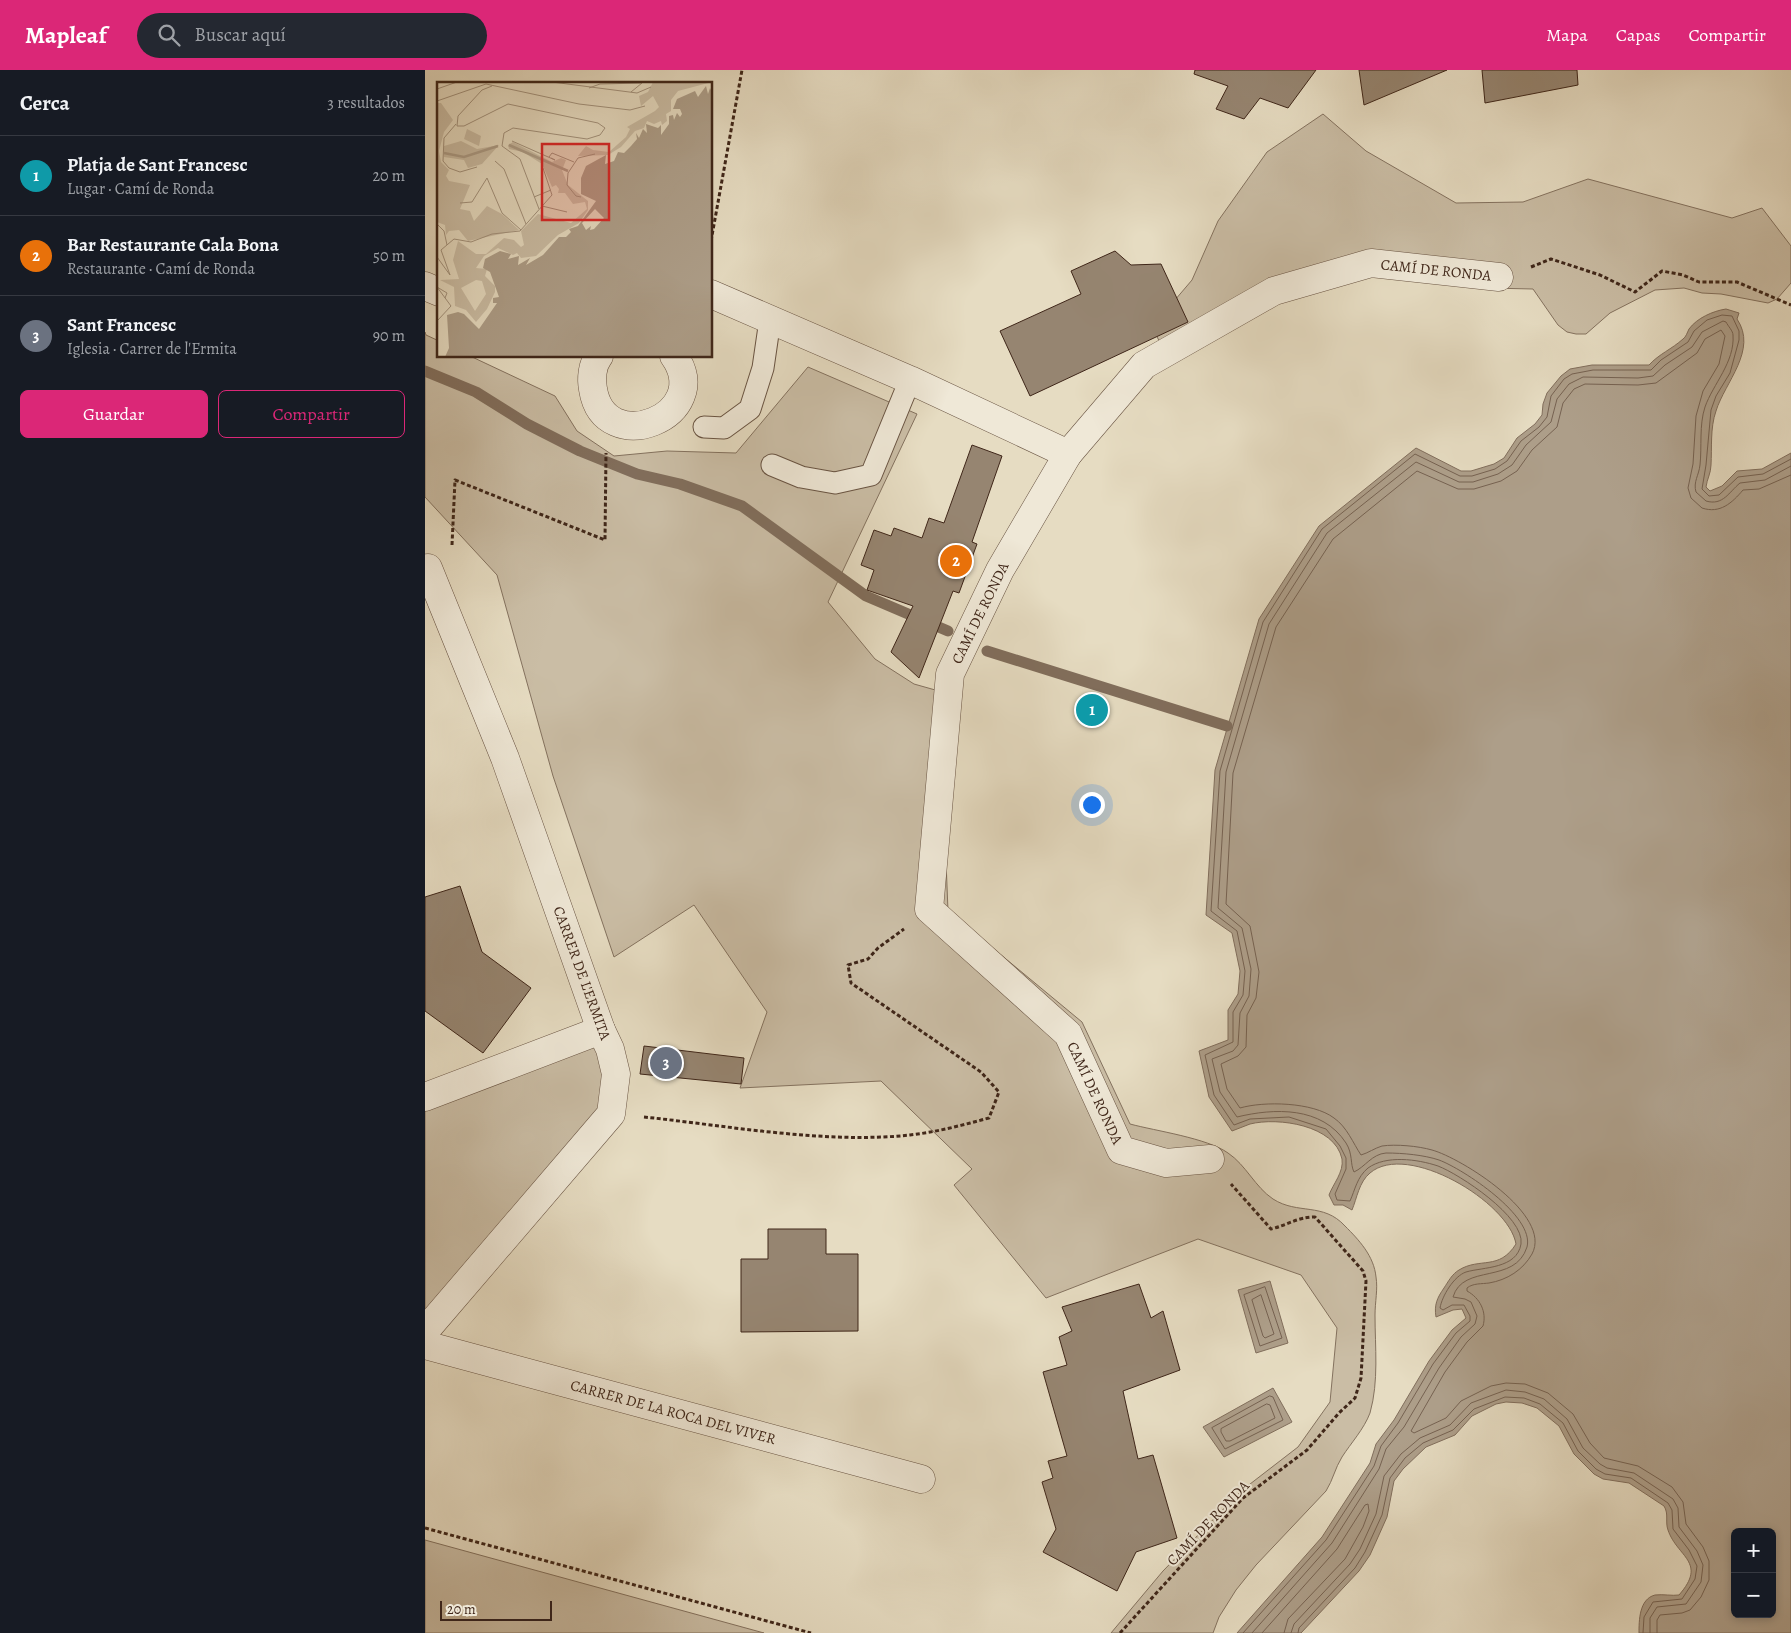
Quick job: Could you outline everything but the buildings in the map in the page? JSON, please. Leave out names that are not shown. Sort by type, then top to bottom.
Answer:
[{"type":"street","name":"CAMÍ DE RONDA","points":[[1210,1159],[1166,1163],[1121,1150],[1068,1034],[929,909],[950,674],[1000,570],[1068,454],[1144,365],[1274,291],[1371,263],[1499,277]]},
{"type":"street","points":[[425,286],[437,291]]},
{"type":"street","points":[[713,295],[910,380],[1068,454]]},
{"type":"street","points":[[595,358],[591,379],[594,399],[606,415],[624,425],[644,426],[663,419],[677,404],[683,384],[679,364],[675,358]]},
{"type":"street","name":"CARRER DE L'ERMITA","points":[[425,1331],[611,1114],[617,1074],[610,1049],[601,1030],[505,758],[428,568]]},
{"type":"street","points":[[425,1097],[601,1030]]},
{"type":"street","name":"CARRER DE LA ROCA DEL VIVER","points":[[425,1345],[921,1479]]},
{"type":"lane","points":[[704,427],[724,428],[750,409],[763,368],[770,320]]},
{"type":"lane","points":[[773,465],[801,477],[835,483],[871,474],[910,380]]},
{"type":"path","points":[[713,230],[742,70]]},
{"type":"path","points":[[1499,277],[1510,276],[1551,259],[1599,275],[1635,292],[1663,272],[1683,275],[1699,282],[1737,282],[1791,305]]},
{"type":"path","points":[[452,555],[455,480],[605,540],[606,415]]},
{"type":"path","points":[[660,1119],[827,1137],[910,1135],[954,1128],[989,1118],[999,1092],[981,1072],[851,983],[848,965],[868,959],[878,948],[929,909]]},
{"type":"path","name":"CAMÍ DE RONDA","points":[[1120,1633],[1243,1498],[1307,1450],[1339,1413],[1355,1398],[1361,1378],[1367,1281],[1363,1271],[1315,1217],[1301,1217],[1283,1226],[1271,1229],[1261,1220],[1210,1159]]},
{"type":"path","points":[[425,1528],[811,1633]]},
{"type":"shaded area","points":[[1323,114],[1366,151],[1456,203],[1523,202],[1588,179],[1732,218],[1762,208],[1791,246],[1791,283],[1777,299],[1768,303],[1721,294],[1702,293],[1684,288],[1655,290],[1610,313],[1586,334],[1576,334],[1567,332],[1558,325],[1533,289],[1488,288],[1366,276],[1282,302],[1170,362],[1152,327],[1192,280],[1218,221],[1267,152]]},
{"type":"shaded area","points":[[425,332],[426,335],[437,340],[437,358],[474,358],[555,396],[577,431],[614,456],[667,451],[736,453],[808,367],[917,414],[828,602],[875,659],[914,684],[953,695],[944,811],[948,911],[1082,1022],[1130,1124],[1195,1139],[1228,1153],[1273,1199],[1292,1207],[1319,1211],[1337,1219],[1360,1243],[1369,1255],[1375,1269],[1377,1286],[1375,1315],[1376,1376],[1370,1413],[1340,1461],[1326,1491],[1256,1565],[1236,1590],[1219,1617],[1213,1633],[1111,1633],[1163,1571],[1241,1491],[1298,1447],[1330,1402],[1337,1328],[1301,1275],[1198,1239],[1046,1298],[954,1185],[972,1169],[881,1081],[740,1088],[767,1012],[694,905],[614,957],[553,776],[497,575],[425,497]]},
{"type":"shaded area","points":[[601,1030],[611,1114],[425,1330],[425,1097]]},
{"type":"shaded area","points":[[425,1540],[764,1633],[425,1633]]},
{"type":"water","points":[[1726,309],[1739,313],[1737,319],[1744,342],[1738,366],[1720,400],[1714,418],[1711,468],[1706,487],[1710,491],[1722,486],[1737,471],[1762,469],[1791,453],[1791,1633],[1639,1633],[1641,1611],[1646,1601],[1655,1595],[1679,1595],[1691,1575],[1691,1567],[1688,1560],[1672,1539],[1668,1530],[1664,1506],[1629,1483],[1603,1479],[1594,1474],[1574,1454],[1559,1426],[1537,1408],[1522,1403],[1506,1402],[1496,1404],[1472,1416],[1455,1435],[1426,1447],[1403,1469],[1394,1481],[1387,1517],[1370,1555],[1359,1571],[1301,1633],[1237,1633],[1322,1537],[1370,1463],[1376,1444],[1394,1420],[1429,1361],[1452,1330],[1466,1318],[1462,1309],[1453,1310],[1436,1317],[1435,1309],[1438,1298],[1450,1278],[1467,1266],[1503,1258],[1516,1244],[1509,1228],[1495,1211],[1476,1195],[1454,1181],[1431,1170],[1407,1165],[1387,1165],[1366,1177],[1352,1210],[1343,1205],[1334,1205],[1329,1195],[1340,1173],[1342,1159],[1337,1147],[1329,1138],[1304,1126],[1290,1123],[1262,1122],[1250,1124],[1232,1131],[1209,1097],[1199,1051],[1228,1040],[1228,1010],[1238,994],[1240,971],[1232,933],[1206,915],[1215,770],[1259,619],[1319,526],[1416,448],[1461,471],[1471,471],[1494,464],[1504,458],[1517,438],[1535,424],[1542,415],[1547,393],[1561,376],[1570,369],[1592,365],[1649,365],[1684,338],[1696,322],[1711,313]]},
{"type":"water","points":[[1270,1281],[1288,1343],[1256,1353],[1238,1290]]},
{"type":"water","points":[[1273,1388],[1292,1422],[1224,1457],[1203,1427]]},
{"type":"waterway","points":[[425,371],[476,392],[527,424],[580,451],[637,474],[680,484],[742,506],[866,596],[948,631]]},
{"type":"waterway","points":[[987,651],[1227,726]]},
{"type":"place","name":"Bar Restaurante Cala Bona","points":[[956,561]]},
{"type":"place","name":"Platja de Sant Francesc","points":[[1092,710]]},
{"type":"place","name":"Sant Francesc","points":[[666,1063]]}]
